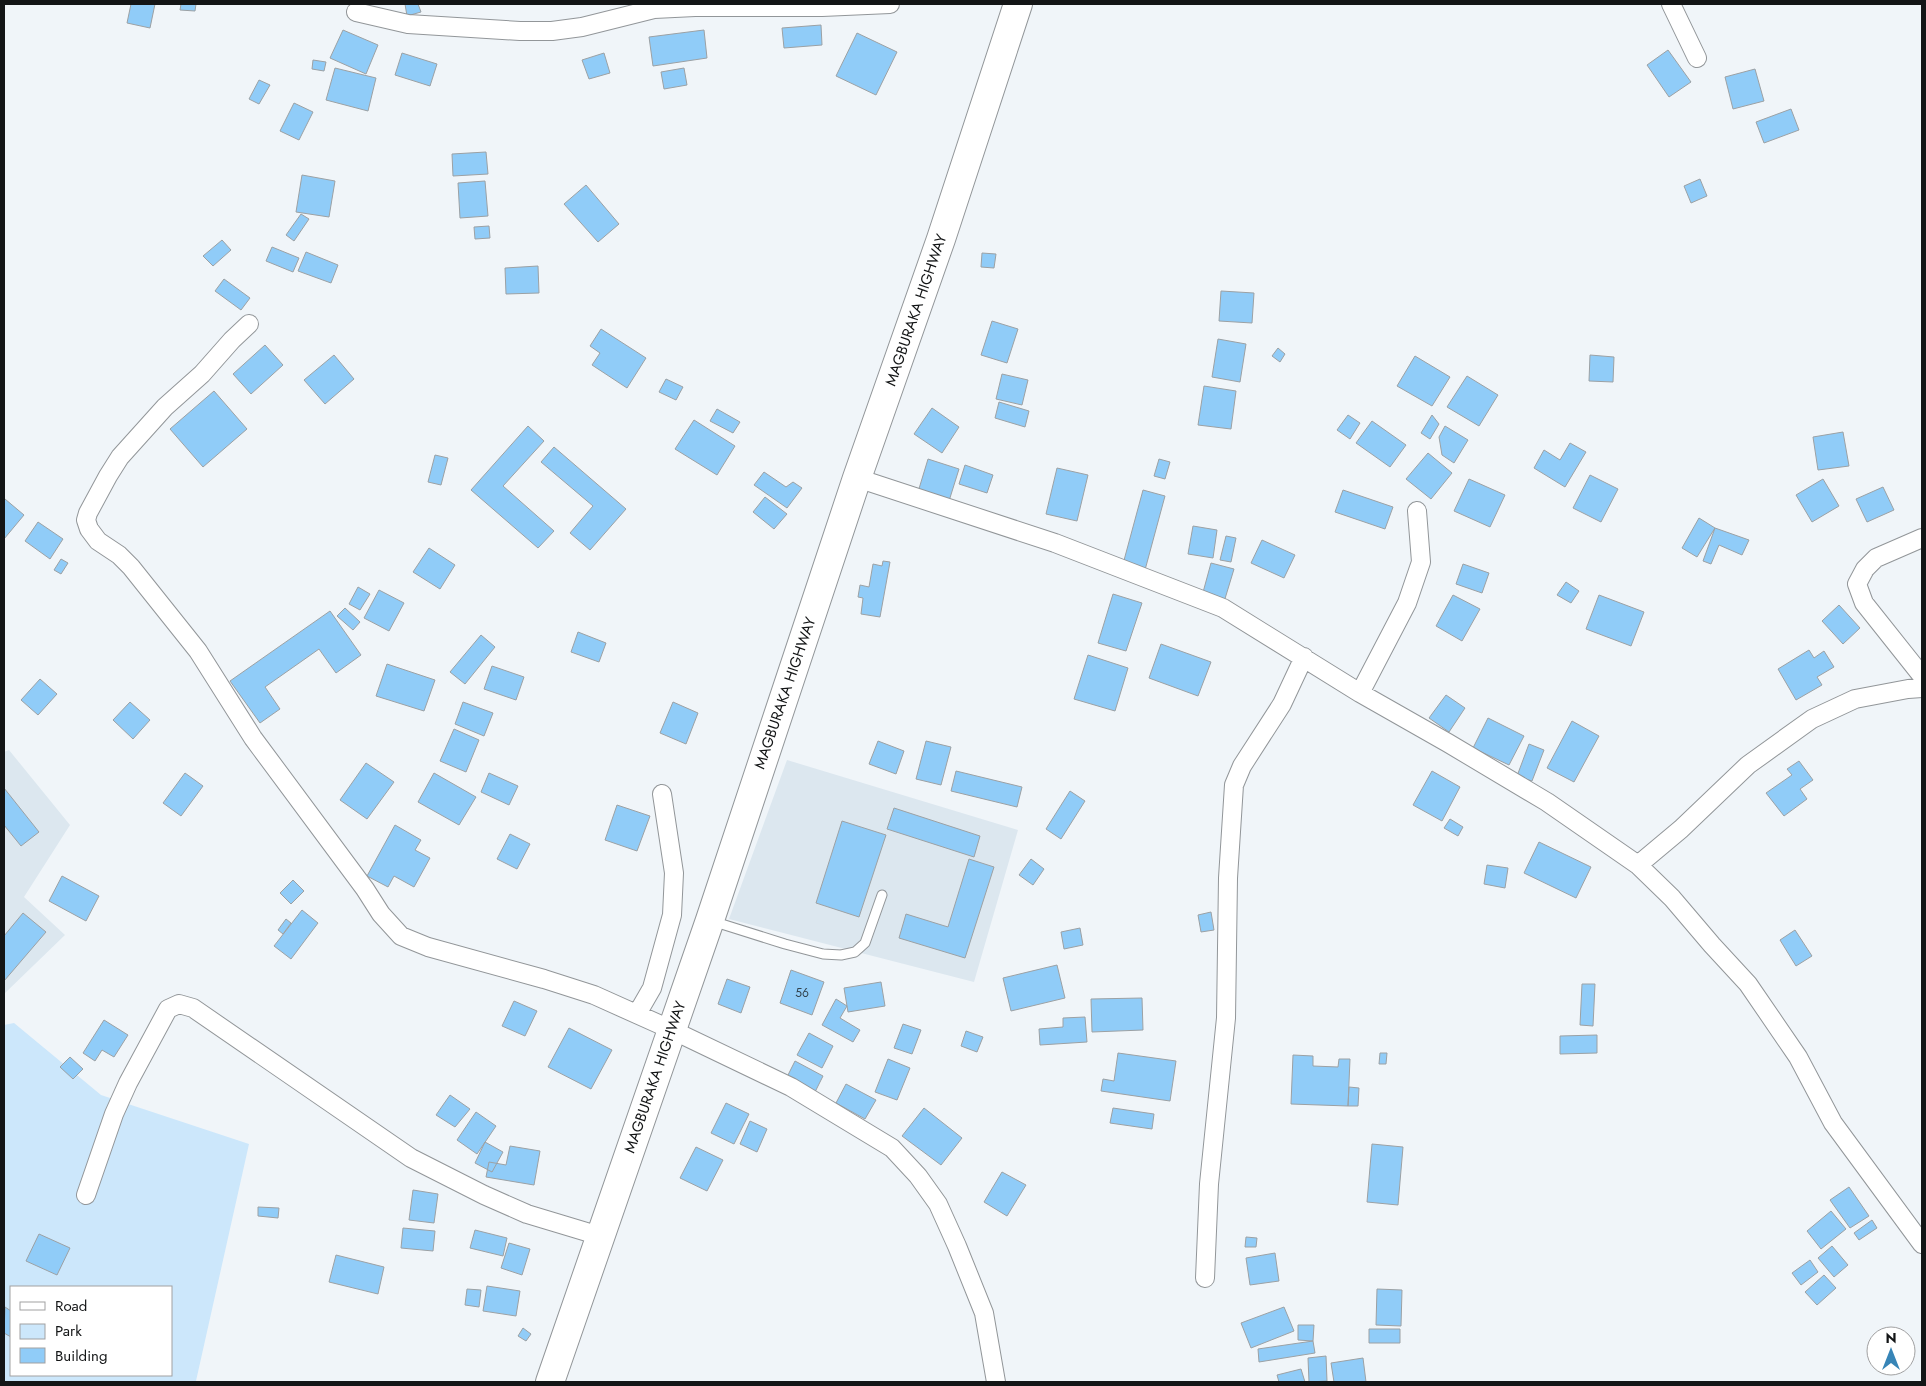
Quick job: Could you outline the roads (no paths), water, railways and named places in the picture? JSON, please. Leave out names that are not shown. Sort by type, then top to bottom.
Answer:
[{"type":"main road","name":"MAGBURAKA HIGHWAY","points":[[550,1382],[710,920],[857,478],[941,239],[1018,4]]},
{"type":"street","points":[[356,12],[408,24],[520,31],[552,31],[582,27],[654,9],[695,6],[890,4]]},
{"type":"street","points":[[1671,4],[1698,58]]},
{"type":"street","points":[[248,324],[202,374],[165,408],[120,457],[88,513],[86,520],[89,529],[98,541],[119,555],[131,567],[173,618],[198,651],[253,738],[360,882],[381,914],[401,936],[428,947],[594,995],[672,1030],[791,1088],[892,1148],[918,1176],[938,1204],[984,1313],[996,1382]]},
{"type":"street","points":[[857,478],[1055,543],[1222,608],[1360,693],[1547,802],[1638,865],[1672,898],[1748,984],[1798,1057],[1833,1122],[1922,1244]]},
{"type":"street","points":[[1360,693],[1407,603],[1417,575],[1421,562],[1417,511]]},
{"type":"street","points":[[1922,538],[1876,558],[1865,569],[1857,584],[1864,603],[1922,676]]},
{"type":"street","points":[[1204,1278],[1210,1175],[1226,1018],[1228,878],[1234,785],[1242,766],[1282,704],[1304,657]]},
{"type":"street","points":[[1638,865],[1680,829],[1748,765],[1812,719],[1855,699],[1922,688]]},
{"type":"street","points":[[637,1014],[652,988],[672,915],[674,873],[662,794]]},
{"type":"street","points":[[86,1195],[114,1114],[128,1083],[168,1009],[179,1004],[193,1008],[411,1158],[484,1195],[527,1214],[600,1236]]},
{"type":"lane","points":[[710,920],[785,944],[823,954],[841,956],[855,952],[865,943],[882,894]]}]
